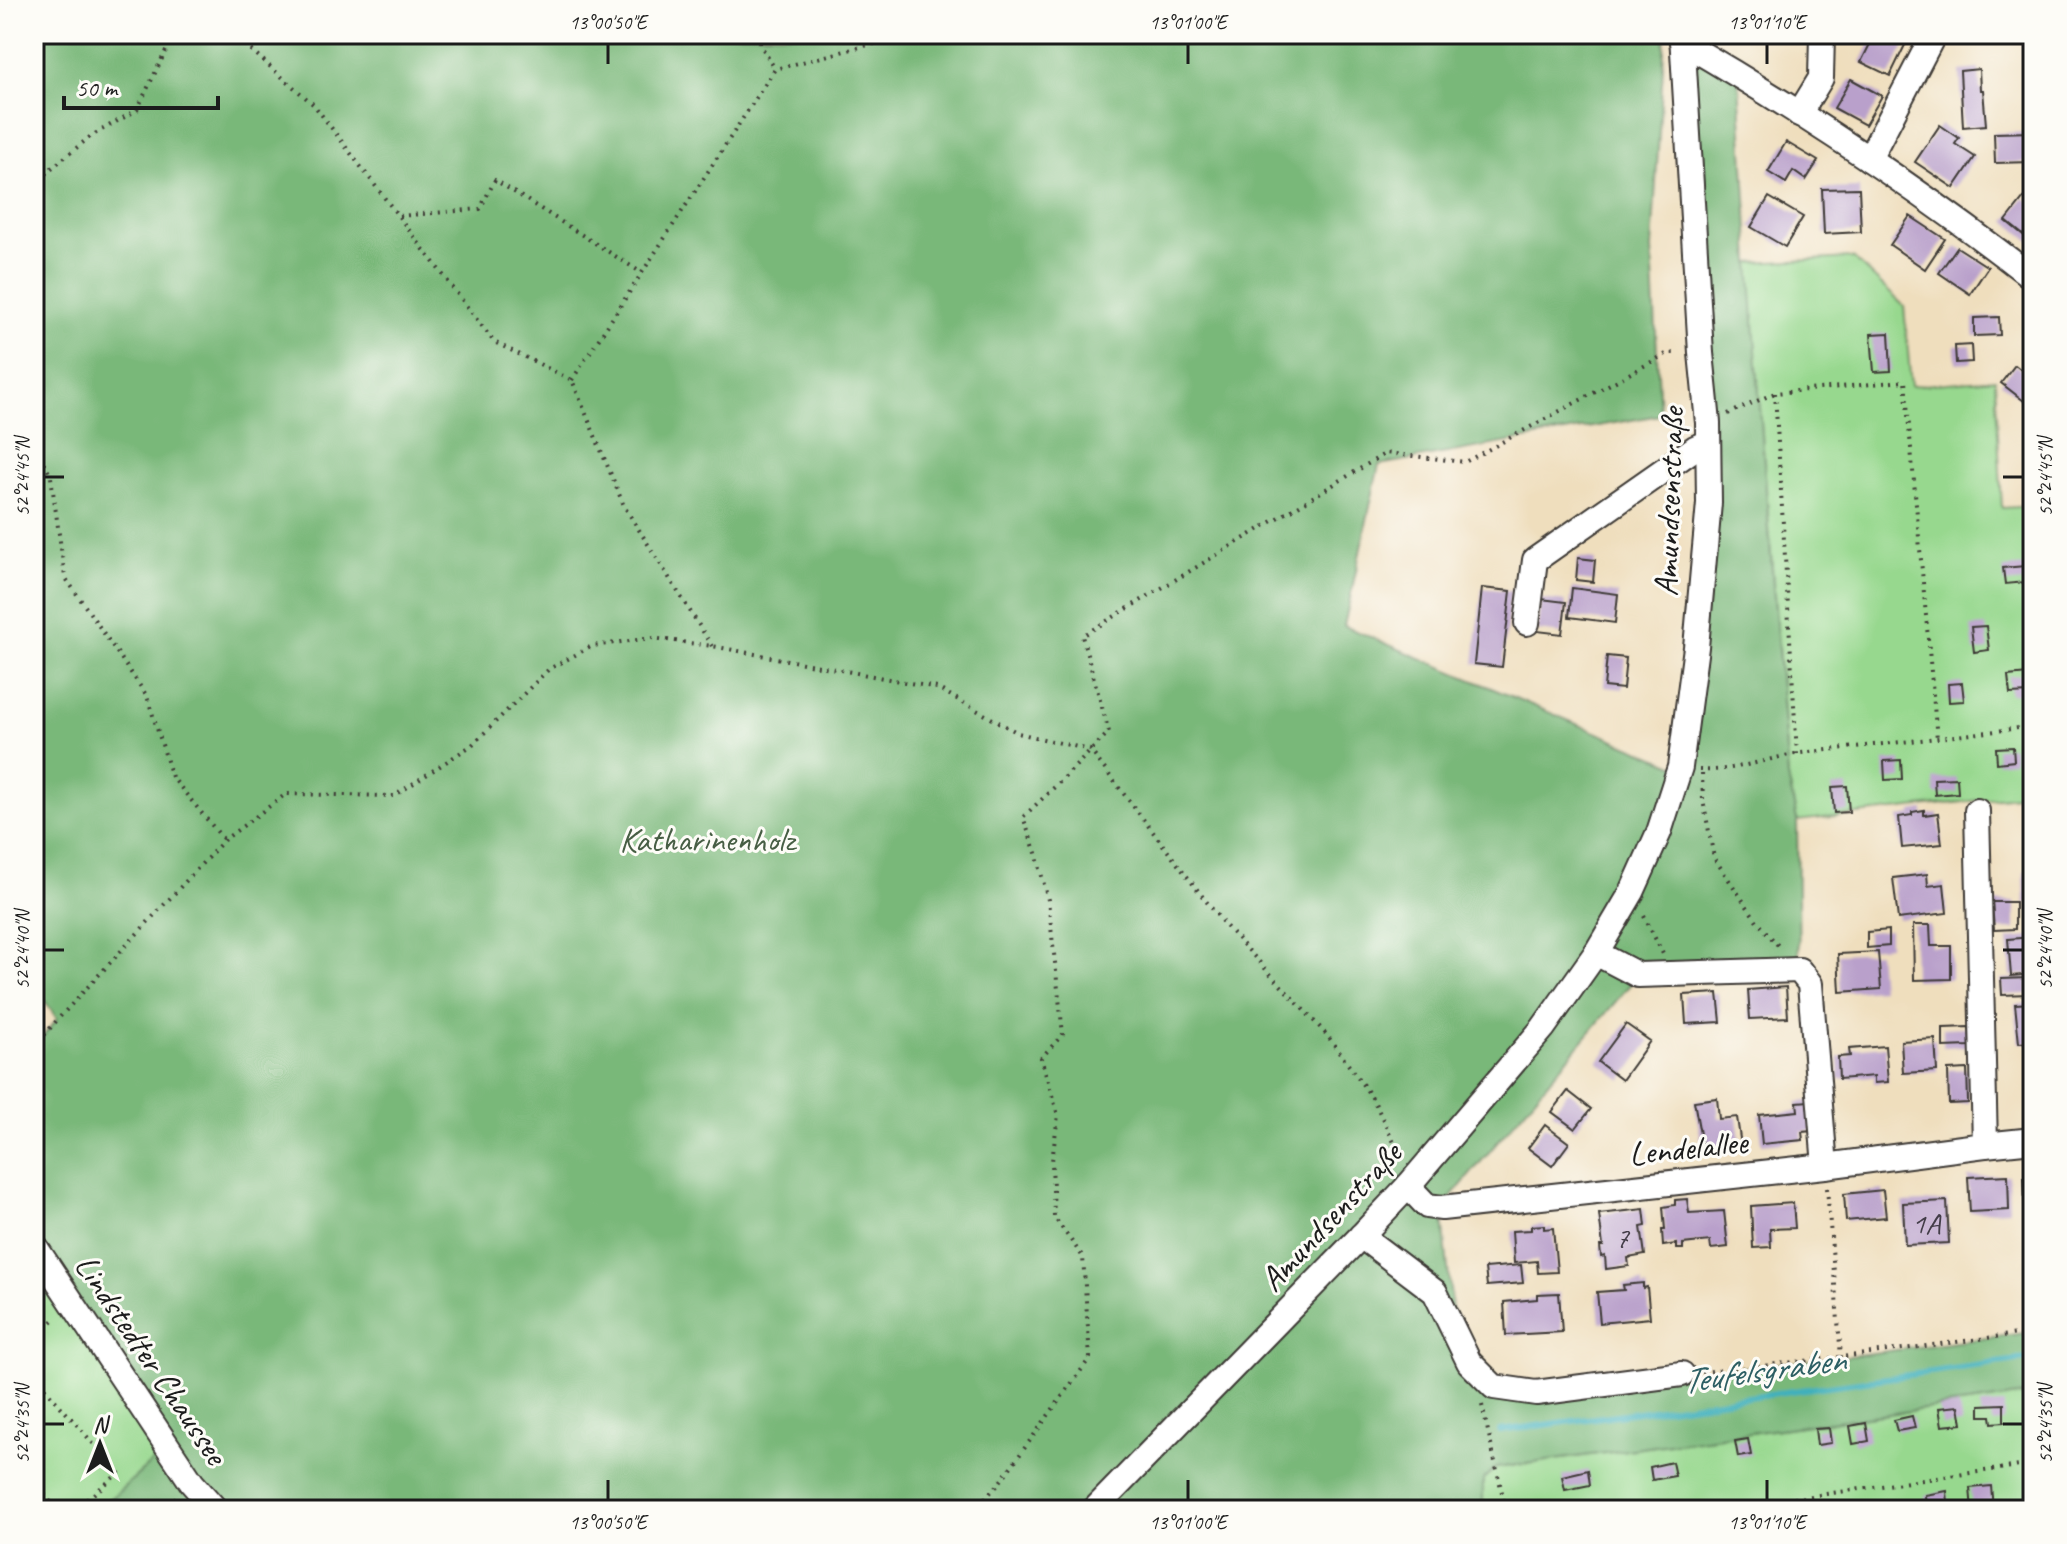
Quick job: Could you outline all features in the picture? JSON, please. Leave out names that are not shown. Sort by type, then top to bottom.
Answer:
[{"type":"street","points":[[1799,114],[1821,78],[1822,34]]},
{"type":"street","points":[[1869,159],[1934,34]]},
{"type":"street","points":[[1682,38],[1869,159],[1977,234],[2033,278]]},
{"type":"street","name":"Amundsenstraße","points":[[1094,1510],[1361,1236],[1543,1028],[1596,953],[1632,892],[1691,769],[1696,647],[1708,518],[1708,432],[1682,38]]},
{"type":"street","points":[[1527,623],[1535,560],[1695,448],[1708,432]]},
{"type":"street","points":[[1977,811],[1985,1145]]},
{"type":"street","points":[[1596,953],[1638,975],[1799,970],[1810,984],[1825,1166]]},
{"type":"street","name":"Lendelallee","points":[[1411,1182],[1427,1206],[1442,1208],[2033,1140]]},
{"type":"street","points":[[1361,1236],[1435,1292],[1469,1362],[1494,1387],[1536,1393],[1682,1374]]},
{"type":"street","name":"Lindstedter Chaussee","points":[[34,1245],[192,1483],[216,1510]]},
{"type":"path","points":[[34,204],[48,171],[91,136],[137,110],[174,34]]},
{"type":"path","points":[[233,34],[314,105],[494,342],[572,380],[624,506],[712,646]]},
{"type":"path","points":[[760,34],[760,44],[775,69]]},
{"type":"path","points":[[572,380],[775,69],[880,42],[883,34]]},
{"type":"path","points":[[399,216],[480,209],[495,180],[642,273]]},
{"type":"path","points":[[973,1510],[997,1486],[1090,1358],[1083,1257],[1054,1217],[1052,1161],[1058,1115],[1041,1058],[1063,1034],[1048,900],[1023,817],[1109,732],[1082,636],[1386,453],[1465,462],[1668,353],[1701,353]]},
{"type":"path","points":[[1708,432],[1775,393],[1905,381],[1937,739]]},
{"type":"path","points":[[1775,393],[1797,754]]},
{"type":"path","points":[[34,441],[51,477],[65,577],[147,696],[172,777],[224,840]]},
{"type":"path","points":[[34,1047],[224,840],[286,794],[394,796],[472,745],[549,669],[592,646],[652,638],[712,646],[937,688],[1018,733],[1090,750],[1223,923],[1327,1035],[1373,1099],[1411,1182]]},
{"type":"path","points":[[1799,970],[1757,921],[1714,858],[1703,800],[1691,769],[1725,769],[1797,754],[2033,726]]},
{"type":"path","points":[[1632,892],[1673,974]]},
{"type":"path","points":[[1825,1166],[1841,1357]]},
{"type":"path","points":[[34,1338],[72,1303]]},
{"type":"path","points":[[1682,1374],[2033,1332]]},
{"type":"path","points":[[34,1376],[119,1473],[74,1510]]},
{"type":"path","points":[[1482,1403],[1506,1510]]},
{"type":"path","points":[[1715,1510],[2033,1464]]},
{"type":"path","points":[[34,1482],[57,1510]]},
{"type":"green space","name":"Katharinenholz","points":[[34,34],[1665,34],[1652,248],[1660,415],[1379,465],[1344,626],[1679,767],[1709,503],[1682,42],[1738,62],[1781,688],[1788,777],[1797,820],[1799,970],[1638,975],[1442,1208],[1452,1309],[1495,1387],[1682,1374],[2033,1332],[2033,1394],[1496,1468],[1483,1479],[1483,1510],[98,1510],[169,1447],[34,1245],[34,1047],[57,1019],[34,985]]},
{"type":"green space","points":[[1853,258],[1904,306],[1911,386],[1995,379],[2002,508],[2033,506],[2033,794],[1797,821],[1788,777],[1749,263]]},
{"type":"green space","points":[[34,1245],[169,1447],[98,1510],[34,1510]]},
{"type":"green space","points":[[2033,1394],[2033,1510],[1267,1510],[1496,1468]]},
{"type":"building","points":[[1875,34],[1887,34],[1906,43],[1890,76],[1861,62]]},
{"type":"building","points":[[1979,69],[1986,125],[1963,127],[1960,71]]},
{"type":"building","points":[[1851,79],[1882,96],[1865,125],[1834,108]]},
{"type":"building","points":[[1940,125],[1959,138],[1955,144],[1975,157],[1954,188],[1915,162]]},
{"type":"building","points":[[2033,132],[2033,162],[1995,163],[1994,133]]},
{"type":"building","points":[[1786,142],[1818,161],[1806,180],[1793,171],[1786,183],[1768,172]]},
{"type":"building","points":[[1859,188],[1861,232],[1824,234],[1822,189]]},
{"type":"building","points":[[1769,197],[1803,217],[1785,247],[1751,227]]},
{"type":"building","points":[[2024,198],[2033,205],[2033,243],[2006,221]]},
{"type":"building","points":[[1910,216],[1945,239],[1925,269],[1890,245]]},
{"type":"building","points":[[1957,247],[1988,267],[1970,294],[1939,273]]},
{"type":"building","points":[[1999,317],[2000,335],[1974,336],[1974,318]]},
{"type":"building","points":[[1889,333],[1891,371],[1874,372],[1871,334]]},
{"type":"building","points":[[1971,345],[1972,362],[1956,363],[1955,346]]},
{"type":"building","points":[[2015,365],[2033,379],[2033,408],[2001,383]]},
{"type":"building","points":[[1578,558],[1595,560],[1593,582],[1576,580]]},
{"type":"building","points":[[2025,566],[2026,582],[2005,584],[2003,568]]},
{"type":"building","points":[[1482,588],[1511,591],[1502,667],[1474,664]]},
{"type":"building","points":[[1572,588],[1618,594],[1615,623],[1569,617]]},
{"type":"building","points":[[1541,599],[1566,602],[1562,634],[1537,631]]},
{"type":"building","points":[[2026,620],[2033,620],[2033,637],[2028,637]]},
{"type":"building","points":[[1986,626],[1989,650],[1974,652],[1971,627]]},
{"type":"building","points":[[1607,656],[1626,658],[1623,689],[1604,687]]},
{"type":"building","points":[[2028,674],[2030,693],[2010,694],[2008,676]]},
{"type":"building","points":[[1962,683],[1964,701],[1949,702],[1948,684]]},
{"type":"building","points":[[2013,747],[2014,761],[1997,763],[1996,748]]},
{"type":"building","points":[[1901,760],[1902,779],[1885,780],[1884,761]]},
{"type":"building","points":[[1957,778],[1958,793],[1935,795],[1934,779]]},
{"type":"building","points":[[1847,786],[1849,812],[1834,813],[1832,787]]},
{"type":"building","points":[[1924,810],[1924,815],[1938,813],[1942,844],[1902,848],[1899,817]]},
{"type":"building","points":[[2033,871],[2033,902],[2025,903],[2024,872]]},
{"type":"building","points":[[1927,874],[1928,886],[1944,884],[1947,913],[1898,919],[1893,878]]},
{"type":"building","points":[[1992,902],[2015,902],[2015,929],[1994,930]]},
{"type":"building","points":[[1913,925],[1930,925],[1931,946],[1951,946],[1951,979],[1914,980]]},
{"type":"building","points":[[1889,930],[1889,946],[1867,948],[1867,932]]},
{"type":"building","points":[[2033,937],[2033,974],[2011,976],[2008,939]]},
{"type":"building","points":[[1878,952],[1881,989],[1840,992],[1838,954]]},
{"type":"building","points":[[2028,978],[2028,994],[2002,995],[2001,979]]},
{"type":"building","points":[[1786,987],[1788,1017],[1750,1019],[1748,990]]},
{"type":"building","points":[[1718,993],[1721,1022],[1686,1024],[1684,995]]},
{"type":"building","points":[[2033,1003],[2033,1042],[2019,1043],[2015,1004]]},
{"type":"building","points":[[1626,1024],[1650,1041],[1622,1080],[1598,1062]]},
{"type":"building","points":[[1969,1027],[1970,1046],[1943,1047],[1943,1028]]},
{"type":"building","points":[[1935,1039],[1937,1071],[1903,1073],[1901,1041]]},
{"type":"building","points":[[1885,1046],[1888,1082],[1874,1083],[1874,1076],[1839,1079],[1838,1057],[1850,1056],[1849,1049]]},
{"type":"building","points":[[1967,1069],[1968,1103],[1949,1104],[1948,1070]]},
{"type":"building","points":[[1568,1091],[1591,1109],[1575,1129],[1552,1112]]},
{"type":"building","points":[[1717,1098],[1719,1119],[1737,1117],[1741,1146],[1703,1151],[1694,1101]]},
{"type":"building","points":[[1809,1101],[1812,1131],[1802,1132],[1803,1140],[1762,1144],[1759,1115],[1798,1111],[1797,1102]]},
{"type":"building","points":[[1545,1125],[1569,1143],[1552,1166],[1528,1148]]},
{"type":"building","points":[[2008,1175],[2009,1210],[1970,1212],[1968,1177]]},
{"type":"building","points":[[2033,1177],[2033,1208],[2025,1208],[2024,1178]]},
{"type":"building","points":[[1883,1190],[1886,1217],[1846,1221],[1844,1194]]},
{"type":"building","points":[[1687,1199],[1689,1213],[1724,1211],[1728,1247],[1711,1249],[1710,1241],[1683,1244],[1683,1249],[1676,1249],[1676,1244],[1663,1246],[1663,1207],[1675,1205],[1675,1200]]},
{"type":"building","points":[[1947,1201],[1949,1243],[1905,1245],[1903,1203]]},
{"type":"building","points":[[1793,1203],[1795,1228],[1770,1229],[1771,1247],[1753,1248],[1751,1206]]},
{"type":"building","points":[[1644,1209],[1646,1226],[1641,1227],[1645,1255],[1628,1258],[1629,1266],[1606,1269],[1605,1256],[1601,1257],[1600,1246],[1603,1246],[1599,1214]]},
{"type":"building","points":[[1544,1225],[1544,1229],[1553,1228],[1557,1272],[1538,1273],[1537,1261],[1514,1263],[1512,1231],[1531,1230],[1531,1226]]},
{"type":"building","points":[[1521,1265],[1523,1283],[1487,1286],[1485,1268]]},
{"type":"building","points":[[1643,1283],[1643,1288],[1647,1287],[1650,1318],[1600,1323],[1597,1292],[1624,1290],[1623,1285]]},
{"type":"building","points":[[1559,1293],[1562,1332],[1506,1335],[1504,1302],[1537,1299],[1537,1294]]},
{"type":"building","points":[[2004,1404],[2004,1422],[1992,1423],[1991,1416],[1980,1416],[1980,1405]]},
{"type":"building","points":[[1959,1406],[1962,1424],[1942,1426],[1939,1408]]},
{"type":"building","points":[[1912,1416],[1915,1428],[1897,1431],[1894,1420]]},
{"type":"building","points":[[1866,1423],[1869,1441],[1853,1444],[1850,1426]]},
{"type":"building","points":[[1829,1428],[1831,1443],[1817,1445],[1815,1429]]},
{"type":"building","points":[[1748,1439],[1751,1455],[1738,1457],[1735,1441]]},
{"type":"building","points":[[1672,1462],[1675,1476],[1652,1480],[1650,1467]]},
{"type":"building","points":[[1588,1470],[1590,1485],[1565,1490],[1562,1476]]},
{"type":"building","points":[[1991,1486],[1993,1508],[1972,1510],[1970,1488]]},
{"type":"building","points":[[1947,1491],[1948,1504],[1926,1508],[1925,1495]]},
{"type":"building","points":[[1850,1504],[1851,1510],[1828,1510],[1827,1507]]},
{"type":"waterway","name":"Teufelsgraben","points":[[1500,1431],[2033,1358]]}]
